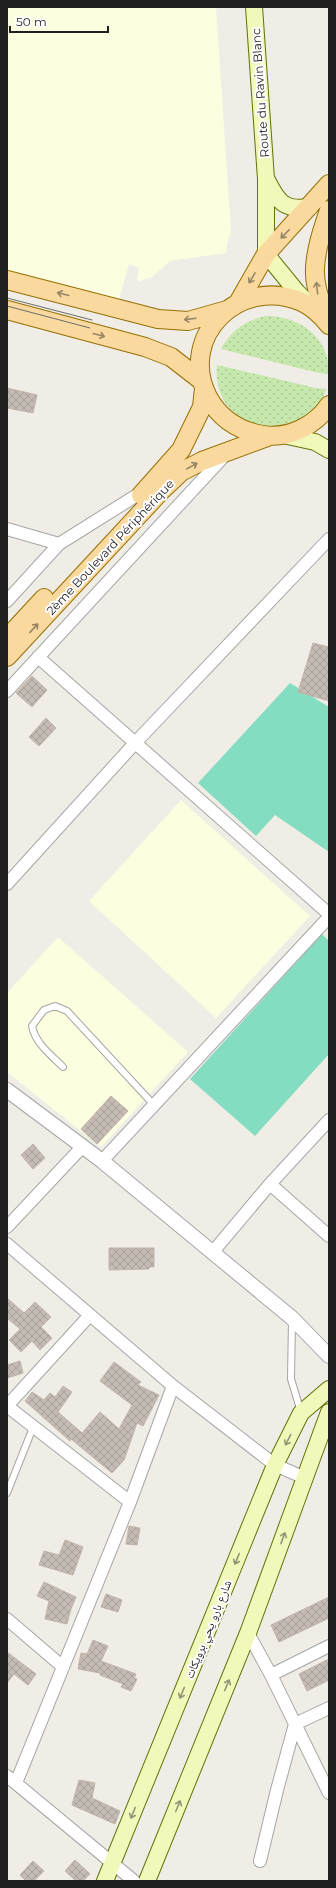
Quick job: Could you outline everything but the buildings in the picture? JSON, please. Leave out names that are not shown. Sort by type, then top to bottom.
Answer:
[{"type":"main road","name":"Route du Ravin Blanc","points":[[254,7],[266,179],[266,254]]},
{"type":"main road","points":[[266,179],[275,198],[285,206],[297,209],[310,207]]},
{"type":"main road","points":[[329,184],[310,207],[266,254],[233,306],[214,324],[204,341],[200,361],[203,384],[214,407],[229,422],[248,432],[315,442],[329,450]]},
{"type":"main road","points":[[326,322],[318,294],[315,268],[321,235],[329,210]]},
{"type":"main road","points":[[266,254],[297,292],[326,322]]},
{"type":"main road","points":[[7,280],[158,319],[188,321],[259,296],[281,296],[302,302],[326,322]]},
{"type":"main road","points":[[7,310],[145,347],[172,358],[203,384]]},
{"type":"main road","name":"2ème Boulevard Périphérique","points":[[7,638],[146,490],[181,450],[202,407],[203,384]]},
{"type":"main road","name":"2ème Boulevard Périphérique","points":[[7,656],[161,491],[181,472],[202,461],[231,449],[307,426],[317,419],[329,405]]},
{"type":"main road","name":"شارع بارو يحي برويكات","points":[[105,1881],[275,1465],[301,1413],[329,1389]]},
{"type":"main road","points":[[147,1881],[248,1633],[329,1412]]},
{"type":"street","points":[[7,691],[231,449]]},
{"type":"street","points":[[7,601],[59,544],[146,490]]},
{"type":"street","points":[[7,529],[59,544]]},
{"type":"street","points":[[7,884],[135,743],[329,539]]},
{"type":"street","points":[[38,657],[329,914]]},
{"type":"street","points":[[102,1161],[329,917]]},
{"type":"street","points":[[7,1090],[102,1161],[292,1318],[329,1356]]},
{"type":"street","points":[[212,1253],[270,1184],[329,1120]]},
{"type":"street","points":[[7,1227],[82,1146]]},
{"type":"street","points":[[270,1184],[329,1236]]},
{"type":"street","points":[[7,1244],[173,1386],[275,1465],[305,1478]]},
{"type":"street","points":[[90,1315],[7,1406],[130,1502]]},
{"type":"street","points":[[134,1881],[12,1780],[63,1667],[130,1502],[173,1386]]},
{"type":"street","points":[[7,1619],[63,1667]]},
{"type":"street","points":[[248,1633],[328,1788]]},
{"type":"street","points":[[271,1675],[329,1646]]},
{"type":"street","points":[[260,1861],[295,1724],[329,1708]]},
{"type":"lane","points":[[63,1067],[38,1041],[34,1035],[32,1026],[44,1010],[55,1006],[67,1011],[154,1105]]},
{"type":"lane","points":[[292,1318],[290,1350],[291,1379],[301,1413]]},
{"type":"lane","points":[[7,1493],[34,1426]]},
{"type":"shaded area","points":[[7,7],[216,7],[231,232],[227,243],[226,253],[170,261],[152,277],[140,281],[137,280],[139,268],[129,264],[118,303],[7,273]]},
{"type":"shaded area","points":[[181,800],[310,916],[216,1018],[89,901]]},
{"type":"shaded area","points":[[58,937],[188,1052],[101,1147],[7,1072],[7,993]]},
{"type":"green space","points":[[266,316],[290,320],[311,332],[324,350],[328,361],[329,374],[319,373],[221,349],[234,331],[252,320]]},
{"type":"green space","points":[[217,365],[326,389],[316,409],[300,421],[282,427],[262,426],[244,420],[229,407],[219,389]]},
{"type":"green space","points":[[290,683],[329,707],[329,852],[275,815],[256,836],[198,783]]},
{"type":"green space","points":[[322,934],[329,941],[329,1054],[255,1136],[190,1079]]},
{"type":"tram line","points":[[7,298],[92,320]]},
{"type":"tram line","points":[[7,306],[90,328]]}]
